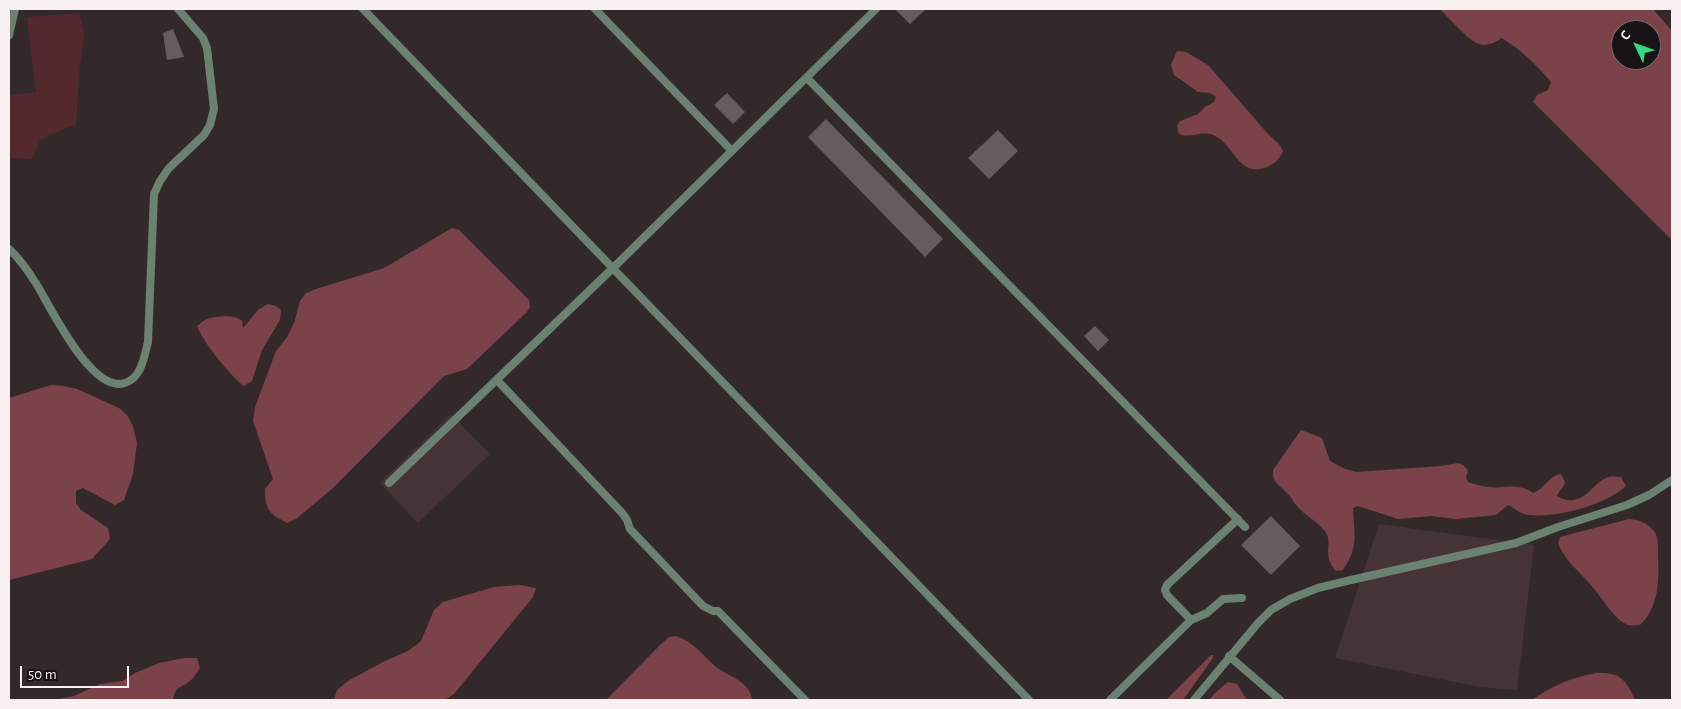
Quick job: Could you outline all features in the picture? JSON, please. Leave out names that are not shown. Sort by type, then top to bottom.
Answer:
[{"type":"lane","points":[[9,35],[15,9]]},
{"type":"lane","points":[[9,248],[23,264],[79,354],[96,374],[114,384],[122,384],[131,380],[138,372],[144,359],[148,342],[154,194],[169,168],[204,135],[210,125],[214,109],[207,48],[203,38],[178,9]]},
{"type":"lane","points":[[364,9],[1029,700]]},
{"type":"lane","points":[[595,9],[732,152]]},
{"type":"lane","points":[[389,483],[613,268],[876,9]]},
{"type":"lane","points":[[807,78],[1245,527]]},
{"type":"lane","points":[[497,380],[623,514],[630,529],[696,599],[708,610],[718,611],[804,700]]},
{"type":"lane","points":[[1194,700],[1258,623],[1272,610],[1290,599],[1318,588],[1516,543],[1558,527],[1627,505],[1649,495],[1672,480]]},
{"type":"lane","points":[[1191,620],[1167,595],[1165,590],[1167,585],[1238,519]]},
{"type":"lane","points":[[1110,700],[1191,620],[1207,613],[1223,599],[1242,598]]},
{"type":"lane","points":[[1229,656],[1280,700]]},
{"type":"shaded area","points":[[1440,9],[1653,9],[1672,31],[1672,240],[1533,102],[1537,95],[1548,90],[1551,82],[1534,64],[1502,38],[1482,45],[1464,34]]},
{"type":"shaded area","points":[[79,13],[84,34],[76,124],[41,139],[31,159],[9,158],[9,95],[36,92],[27,17]]},
{"type":"shaded area","points":[[1177,51],[1186,52],[1208,65],[1279,144],[1283,151],[1276,161],[1267,167],[1249,168],[1220,139],[1213,135],[1205,133],[1187,136],[1179,134],[1177,126],[1180,121],[1198,114],[1214,102],[1216,97],[1210,93],[1198,92],[1174,75],[1171,65]]},
{"type":"shaded area","points":[[452,228],[459,230],[529,300],[530,307],[467,369],[444,376],[333,488],[296,519],[287,523],[281,520],[267,506],[265,489],[273,479],[253,421],[255,407],[276,351],[287,337],[294,323],[300,301],[306,293],[316,289],[384,268]]},
{"type":"shaded area","points":[[268,304],[276,306],[281,310],[280,320],[262,350],[252,381],[244,386],[218,359],[197,326],[207,319],[225,316],[235,317],[242,321],[243,328],[258,310]]},
{"type":"shaded area","points":[[51,385],[77,389],[119,408],[127,415],[133,426],[137,443],[133,474],[124,500],[115,505],[83,488],[76,491],[76,503],[81,510],[108,528],[110,539],[92,559],[9,580],[9,398]]},
{"type":"shaded area","points":[[451,414],[490,454],[418,523],[380,483]]},
{"type":"shaded area","points":[[1301,430],[1322,438],[1330,461],[1345,469],[1357,472],[1458,463],[1468,470],[1466,478],[1468,482],[1488,487],[1516,487],[1533,493],[1541,489],[1553,477],[1561,474],[1565,482],[1557,496],[1566,500],[1581,498],[1603,480],[1610,477],[1621,477],[1626,486],[1606,499],[1580,509],[1540,515],[1524,514],[1508,505],[1496,515],[1456,519],[1431,516],[1398,519],[1358,506],[1353,508],[1354,540],[1351,554],[1343,570],[1336,571],[1329,560],[1328,540],[1325,531],[1299,509],[1274,479],[1273,475],[1273,470]]},
{"type":"shaded area","points":[[1629,519],[1648,525],[1655,533],[1658,542],[1656,593],[1651,610],[1640,625],[1628,625],[1618,618],[1568,561],[1558,543],[1560,537]]},
{"type":"shaded area","points":[[1379,524],[1534,545],[1517,690],[1480,687],[1335,658]]},
{"type":"shaded area","points":[[520,585],[536,588],[533,597],[454,694],[445,700],[334,700],[337,690],[348,681],[408,651],[421,641],[434,610],[443,602],[494,587]]},
{"type":"shaded area","points":[[676,636],[698,649],[716,667],[743,684],[751,694],[752,700],[606,700],[660,645],[669,637]]},
{"type":"shaded area","points":[[1213,655],[1213,658],[1183,700],[1166,700]]},
{"type":"shaded area","points":[[184,658],[197,658],[200,668],[189,682],[176,691],[173,700],[54,700],[74,696],[100,684],[123,681],[135,673],[159,663]]},
{"type":"shaded area","points":[[1596,673],[1611,674],[1621,678],[1635,700],[1532,700],[1562,683]]},
{"type":"shaded area","points":[[1228,682],[1237,684],[1247,700],[1209,700],[1215,693]]},
{"type":"building","points":[[895,9],[926,9],[910,24]]},
{"type":"building","points":[[173,29],[184,57],[167,60],[163,33]]},
{"type":"building","points":[[727,93],[745,112],[733,124],[714,105]]},
{"type":"building","points":[[826,119],[943,239],[925,257],[808,137]]},
{"type":"building","points":[[998,130],[1018,151],[989,179],[968,158]]},
{"type":"building","points":[[1095,326],[1109,340],[1098,351],[1084,336]]},
{"type":"building","points":[[1271,516],[1300,546],[1271,575],[1241,545]]}]
